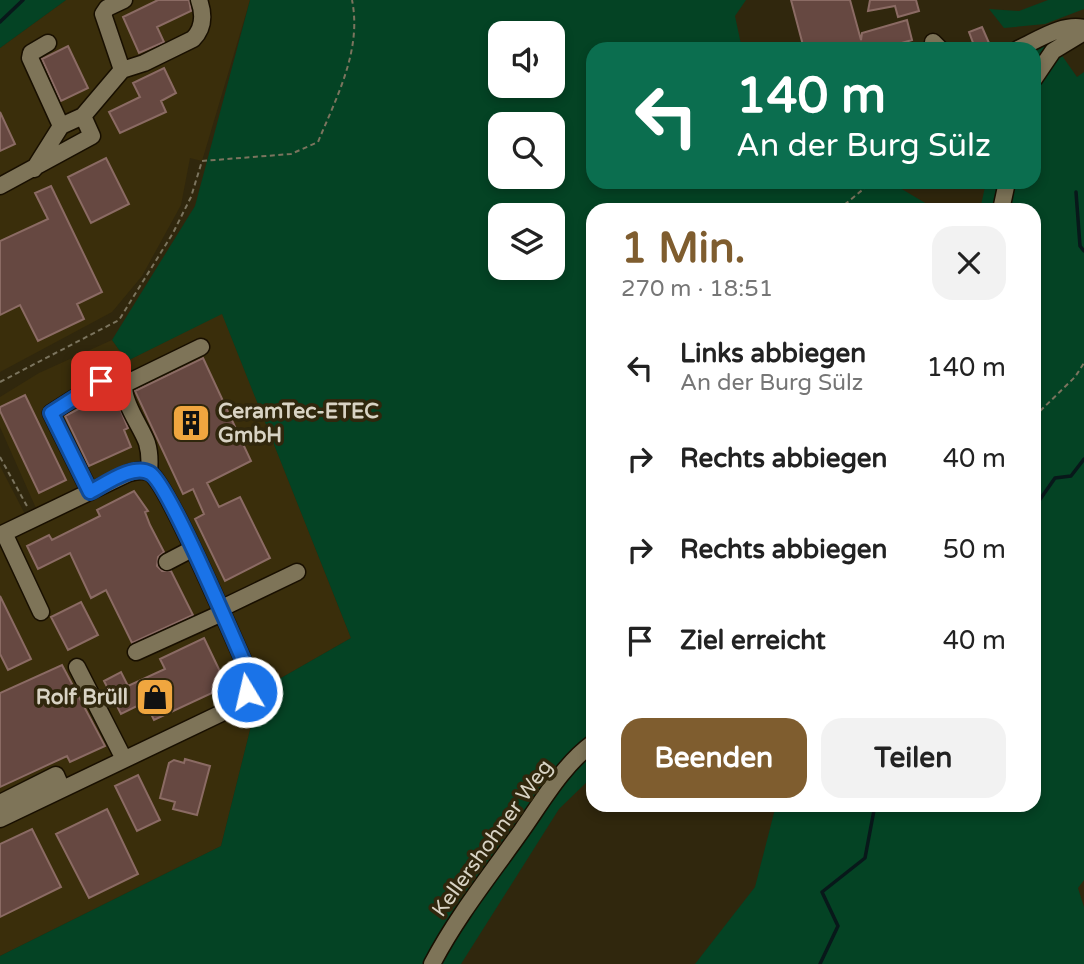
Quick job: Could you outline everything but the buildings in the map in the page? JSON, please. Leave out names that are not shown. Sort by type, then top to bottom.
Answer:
[{"type":"street","points":[[122,70],[103,14],[107,8],[124,0]]},
{"type":"street","points":[[34,169],[61,126],[83,116],[122,70],[144,63],[193,39],[199,33],[203,11],[199,0]]},
{"type":"street","points":[[1033,42],[1061,29],[1075,26],[1084,30]]},
{"type":"street","points":[[1041,69],[1053,51],[1084,30]]},
{"type":"street","points":[[48,43],[31,53],[30,58],[61,126]]},
{"type":"street","points":[[0,186],[92,135],[83,116]]},
{"type":"street","points":[[149,472],[150,457],[146,441],[124,396],[125,384],[201,347]]},
{"type":"street","points":[[90,492],[51,413],[101,381]]},
{"type":"street","points":[[0,819],[230,709],[247,692],[247,669],[163,489],[149,472],[141,470],[129,473],[2,534],[41,612]]},
{"type":"street","points":[[167,562],[192,550]]},
{"type":"street","points":[[136,652],[297,572]]},
{"type":"street","points":[[77,667],[124,759]]},
{"type":"street","name":"Kellershohner Weg","points":[[432,964],[448,933],[551,790],[586,748]]},
{"type":"street","points":[[0,803],[56,775],[62,789]]},
{"type":"path","points":[[0,382],[119,320],[173,233],[191,197],[202,161],[291,154],[318,142],[350,61],[357,24],[352,0]]},
{"type":"path","points":[[846,203],[864,189]]},
{"type":"path","points":[[1041,409],[1075,377],[1084,363]]},
{"type":"path","points":[[0,457],[33,518]]},
{"type":"shaded area","points":[[66,0],[250,0],[202,161],[190,158],[181,205],[142,276],[112,312],[0,372],[0,48]]},
{"type":"shaded area","points":[[222,313],[351,638],[260,690],[221,846],[0,956],[0,466],[28,520],[39,515],[0,427],[0,397],[39,373],[112,340],[127,361]]},
{"type":"green space","points":[[0,0],[66,0],[0,48]]},
{"type":"green space","points":[[250,0],[746,0],[735,16],[741,42],[586,42],[586,189],[902,189],[925,203],[586,203],[586,783],[559,809],[461,964],[0,964],[0,956],[221,846],[260,690],[351,638],[222,314],[127,361],[112,340],[195,206]]},
{"type":"green space","points":[[1048,0],[1084,0],[1084,9],[1045,24],[1004,28],[989,9],[1019,11]]},
{"type":"green space","points":[[1049,37],[1077,77],[1084,72],[1084,880],[1078,888],[1084,907],[1084,964],[695,964],[755,887],[774,812],[1041,812],[1041,203],[982,203],[984,189],[1041,189],[1041,43]]},
{"type":"waterway","points":[[0,22],[23,0]]},
{"type":"waterway","points":[[1076,192],[1080,246],[1084,251]]},
{"type":"waterway","points":[[1041,498],[1055,478],[1071,476],[1084,459]]},
{"type":"waterway","points":[[820,964],[838,926],[822,892],[865,858],[874,812]]},
{"type":"place","name":"CeramTec-ETEC GmbH","points":[[191,423]]},
{"type":"place","name":"Rolf Brüll","points":[[155,697]]},
{"type":"route","points":[[101,381],[51,413],[90,492],[141,470],[149,472],[156,479],[173,508],[247,669],[247,692]]}]
